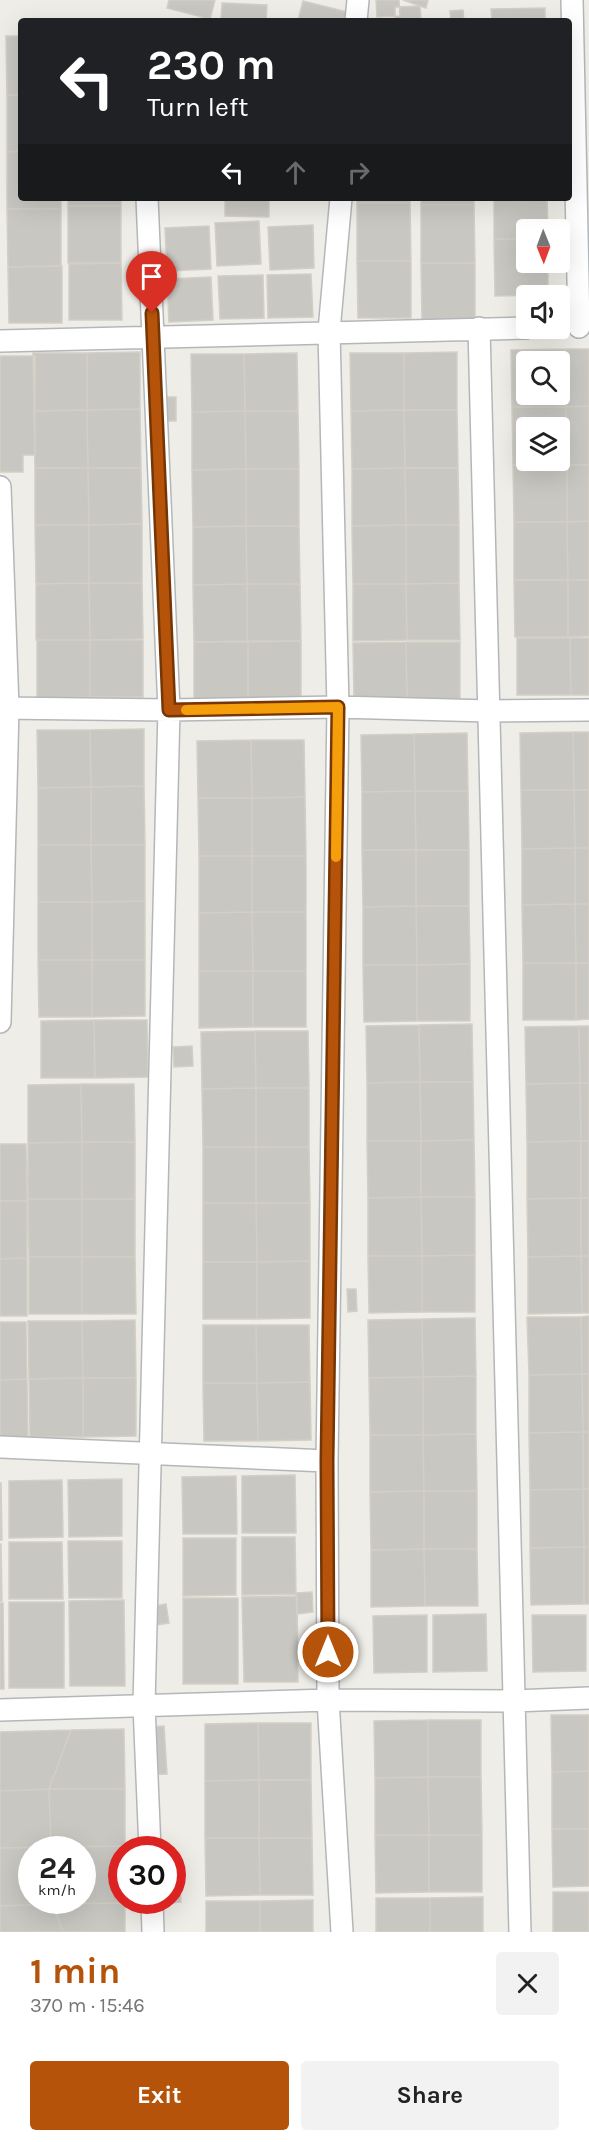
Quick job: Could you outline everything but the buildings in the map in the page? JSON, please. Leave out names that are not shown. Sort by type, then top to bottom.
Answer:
[{"type":"street","points":[[356,18],[358,0]]},
{"type":"street","points":[[572,0],[576,327]]},
{"type":"street","points":[[147,201],[169,710],[148,1454],[144,1705],[149,1836]]},
{"type":"street","points":[[341,201],[329,331],[338,707],[327,1461],[328,1700],[342,1932]]},
{"type":"street","points":[[0,340],[516,327]]},
{"type":"street","points":[[479,328],[520,1932]]},
{"type":"street","points":[[0,487],[4,708],[0,1022]]},
{"type":"street","points":[[4,708],[169,710],[338,707],[489,711],[589,710]]},
{"type":"street","points":[[0,1447],[327,1461]]},
{"type":"street","points":[[0,1710],[328,1700],[514,1701],[589,1698]]},
{"type":"street","points":[[152,1914],[153,1932]]},
{"type":"slow traffic","points":[[186,710],[338,707],[336,857]]},
{"type":"route","points":[[152,313],[169,710],[338,707],[327,1461],[328,1652]]}]
